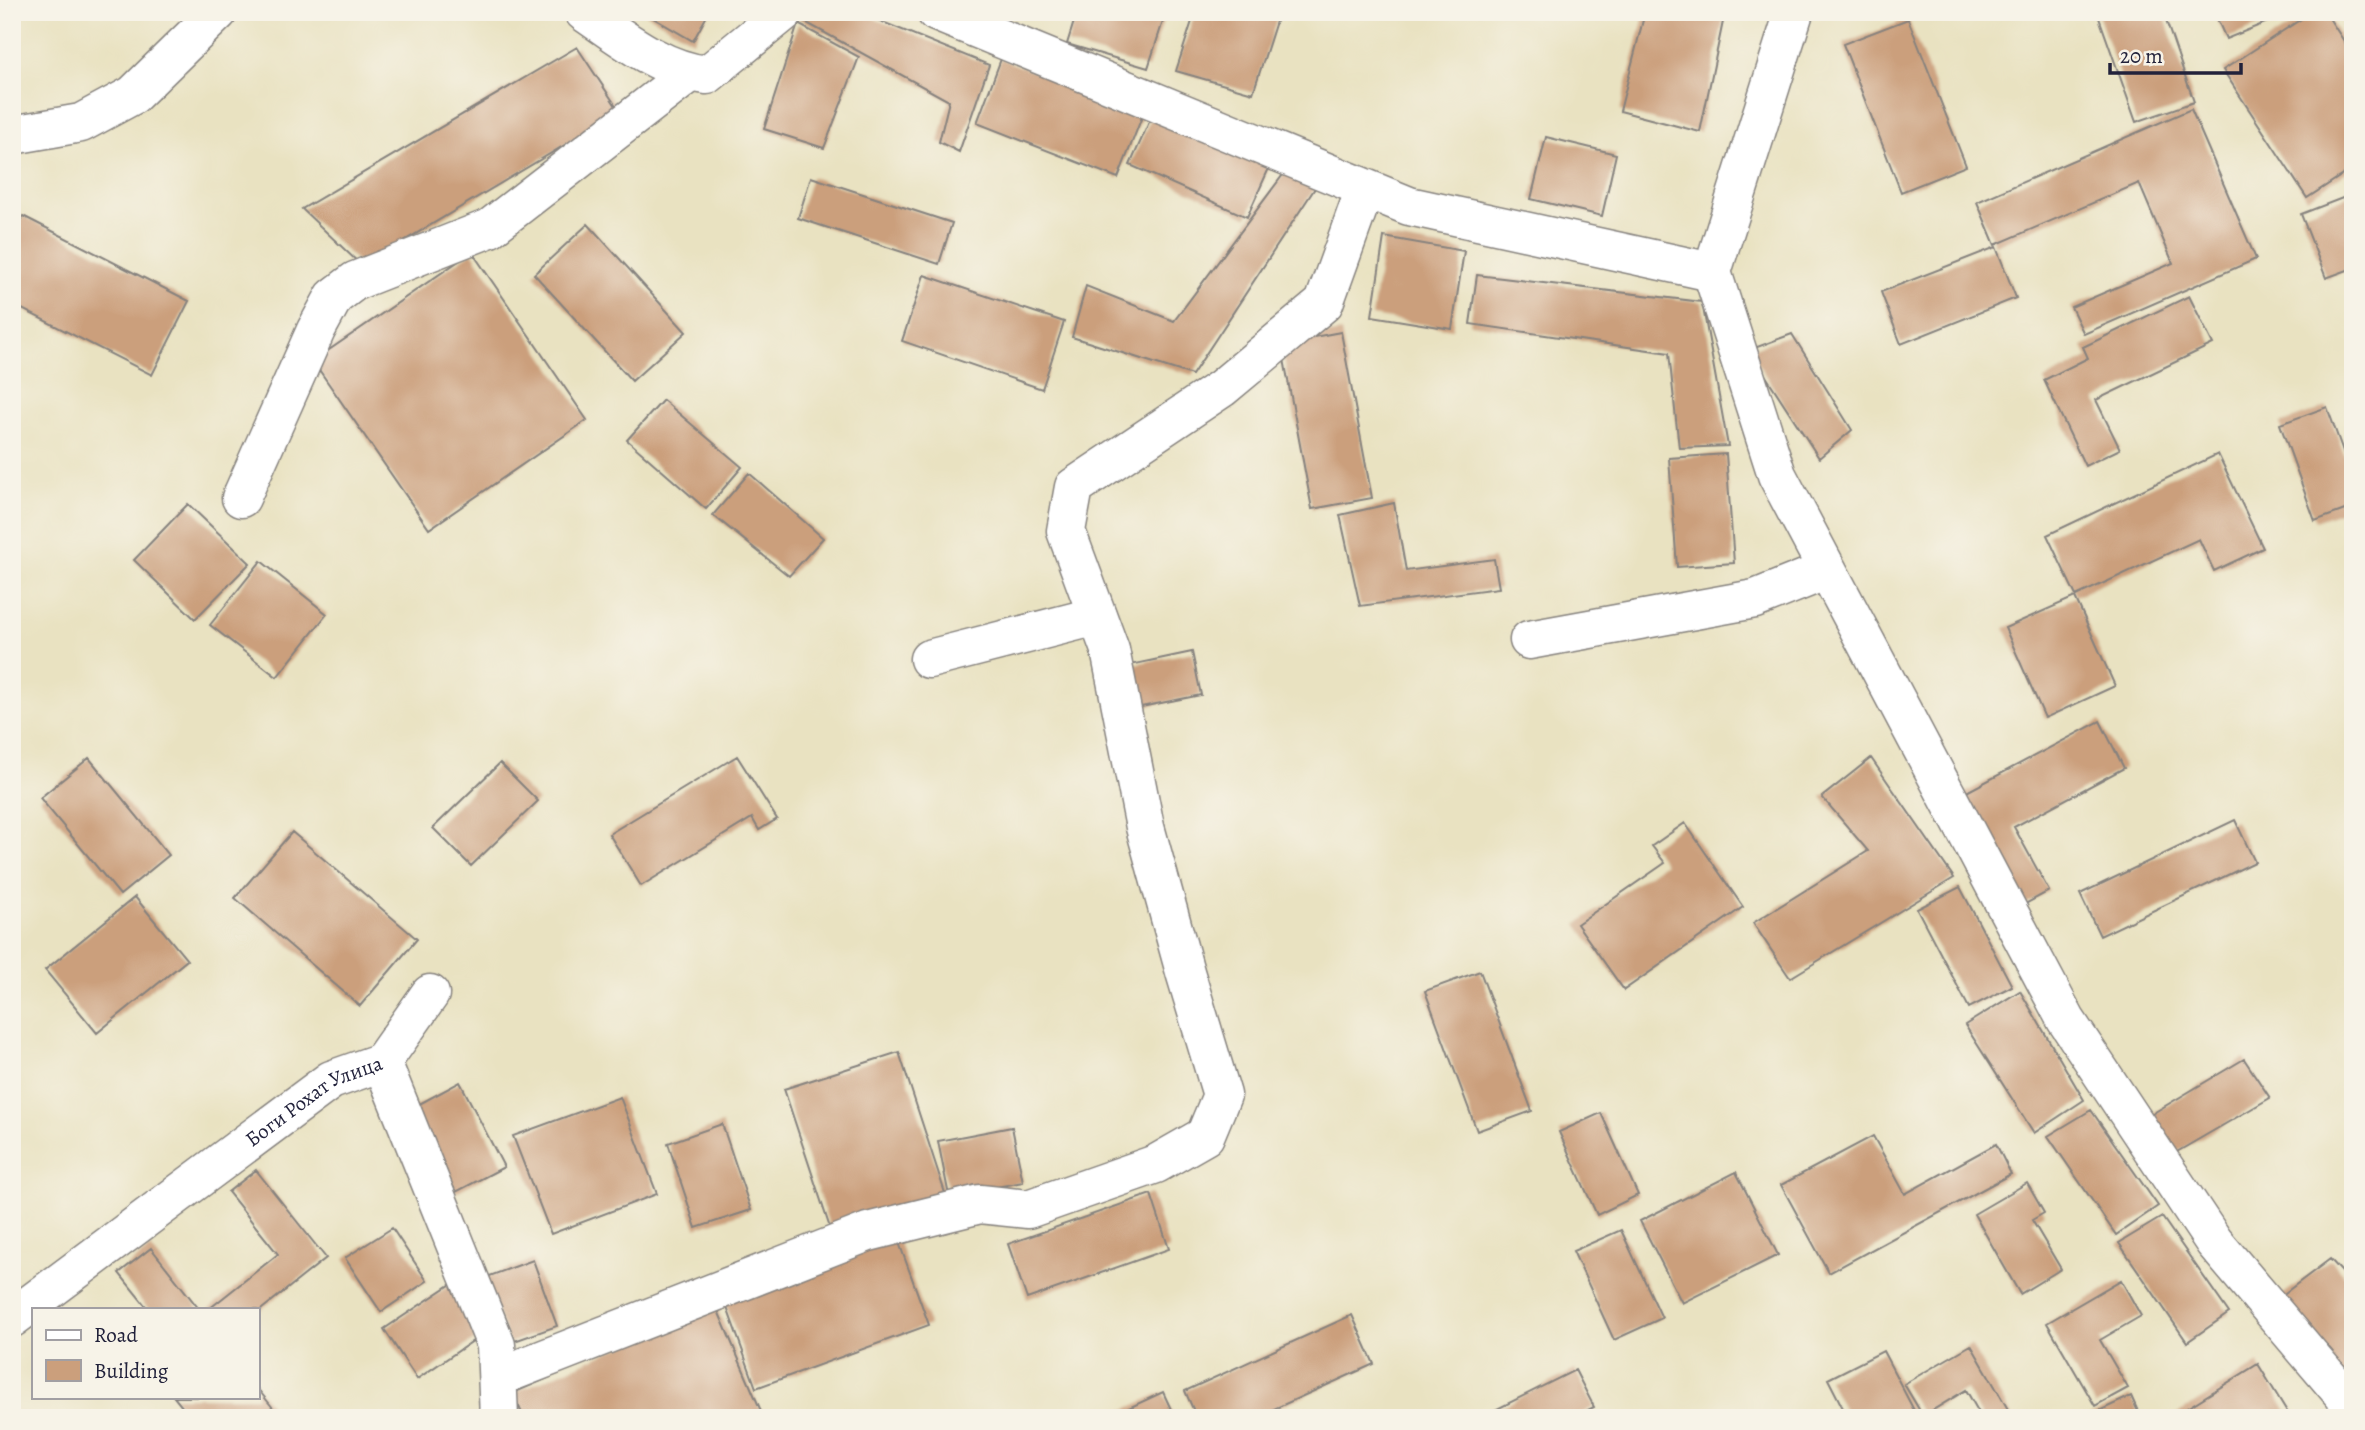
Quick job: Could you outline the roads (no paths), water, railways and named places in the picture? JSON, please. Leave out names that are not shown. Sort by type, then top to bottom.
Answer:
[{"type":"street","points":[[12,135],[81,123],[133,95],[218,12]]},
{"type":"street","points":[[584,12],[649,56],[691,74],[707,75],[784,12]]},
{"type":"street","points":[[936,12],[1409,206],[1712,272]]},
{"type":"street","points":[[1822,12],[1792,21],[1712,272],[1777,475],[2066,1020],[2214,1242],[2353,1406]]},
{"type":"street","points":[[241,498],[316,330],[334,297],[355,281],[490,228],[691,74]]},
{"type":"street","points":[[498,1377],[868,1232],[980,1205],[1028,1209],[1156,1164],[1205,1136],[1222,1096],[1145,827],[1110,650],[1066,531],[1074,487],[1222,388],[1324,303],[1365,188]]},
{"type":"street","points":[[1529,640],[1755,599],[1827,570]]},
{"type":"street","points":[[929,659],[1097,616]]},
{"type":"street","points":[[382,1062],[430,993]]},
{"type":"street","name":"Боги Рохат Улица","points":[[12,1318],[331,1080],[382,1062],[496,1345],[499,1418]]}]
